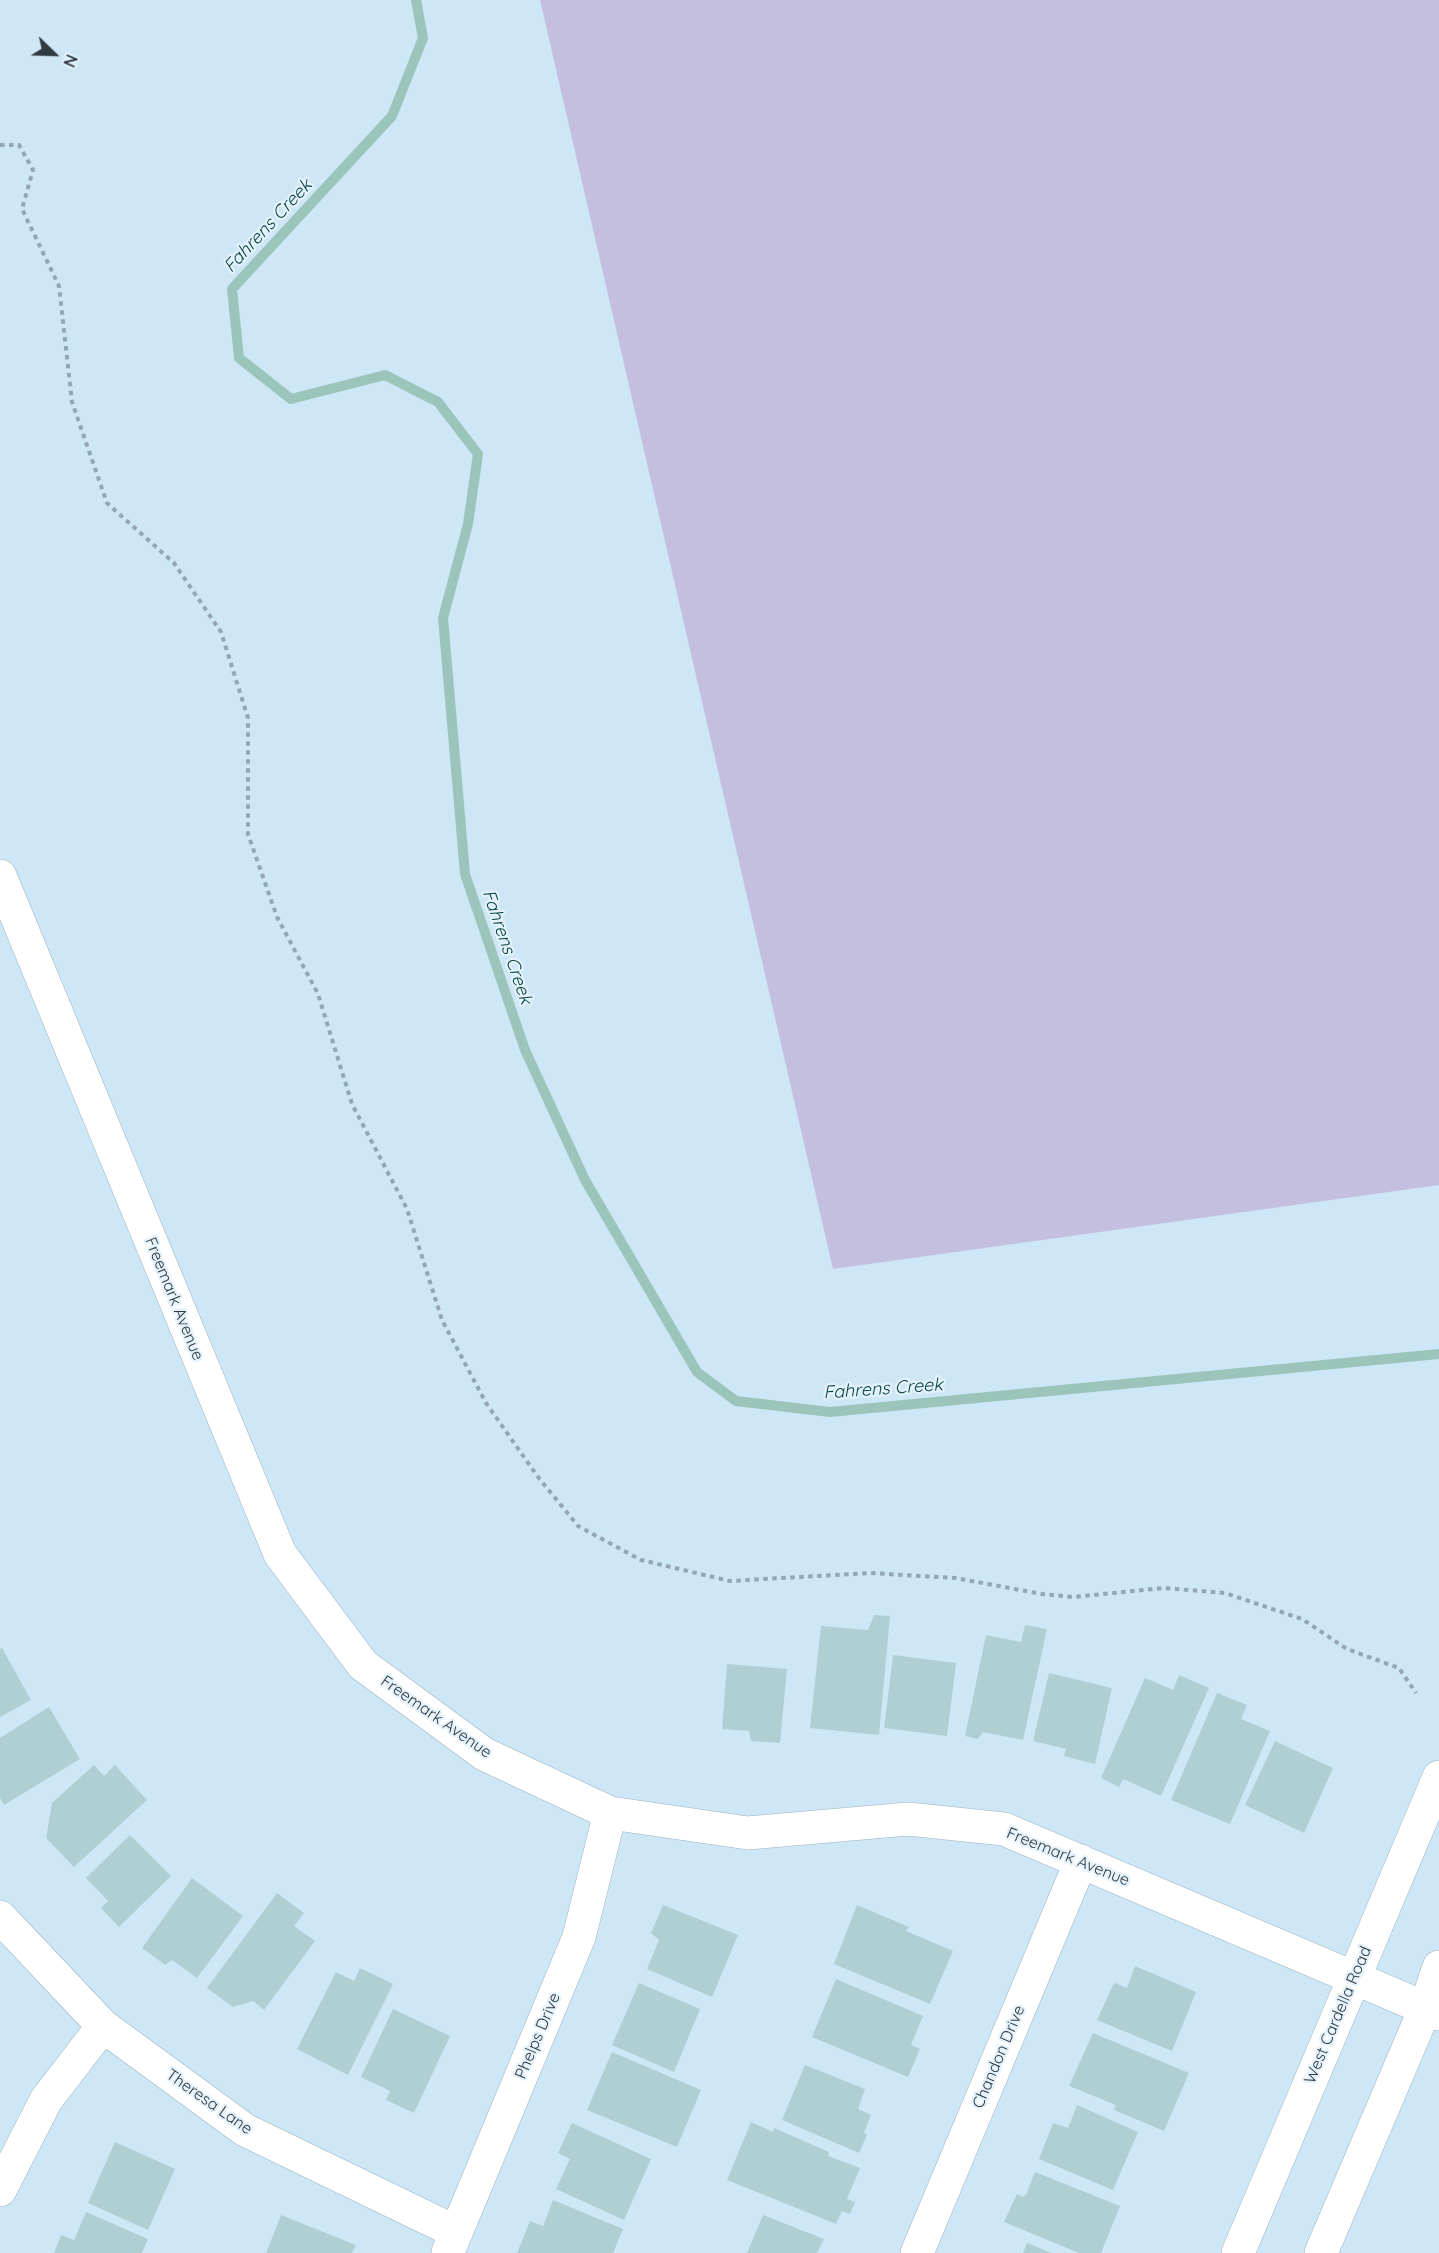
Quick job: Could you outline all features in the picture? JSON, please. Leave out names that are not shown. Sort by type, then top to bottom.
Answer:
[{"type":"street","name":"Freemark Avenue","points":[[0,876],[280,1554],[363,1665],[484,1754],[610,1813],[748,1833],[908,1819],[1004,1829],[1432,2012]]},
{"type":"street","name":"West Cardella Road","points":[[1238,2253],[1439,1777]]},
{"type":"street","name":"Phelps Drive","points":[[452,2242],[579,1936],[610,1813]]},
{"type":"street","name":"Chandon Drive","points":[[916,2253],[1081,1861]]},
{"type":"street","name":"Theresa Lane","points":[[0,1917],[103,2026],[245,2130],[452,2242]]},
{"type":"street","points":[[1321,2253],[1432,2012],[1439,1967]]},
{"type":"street","points":[[0,2190],[46,2100],[103,2026]]},
{"type":"path","points":[[0,145],[19,145],[33,170],[22,209],[59,286],[72,402],[107,503],[174,563],[221,632],[248,718],[248,834],[277,917],[318,994],[352,1104],[407,1209],[442,1320],[486,1403],[538,1477],[578,1526],[641,1560],[730,1581],[870,1573],[955,1578],[1042,1594],[1073,1597],[1164,1588],[1225,1593],[1302,1619],[1347,1649],[1399,1668],[1416,1694]]},
{"type":"shaded area","points":[[540,0],[1439,0],[1439,1185],[833,1269]]},
{"type":"building","points":[[874,1615],[890,1616],[879,1735],[810,1728],[821,1626],[868,1630]]},
{"type":"building","points":[[1025,1625],[1047,1629],[1023,1740],[983,1732],[978,1739],[965,1736],[986,1635],[1021,1642]]},
{"type":"building","points":[[2,1648],[31,1700],[0,1717],[0,1649]]},
{"type":"building","points":[[893,1655],[956,1663],[947,1736],[884,1728]]},
{"type":"building","points":[[727,1664],[787,1669],[780,1743],[751,1741],[749,1731],[722,1729]]},
{"type":"building","points":[[1049,1673],[1112,1688],[1095,1764],[1064,1756],[1066,1749],[1033,1741]]},
{"type":"building","points":[[1179,1675],[1209,1688],[1161,1796],[1123,1779],[1119,1787],[1101,1778],[1145,1678],[1173,1690]]},
{"type":"building","points":[[1217,1693],[1247,1705],[1241,1719],[1270,1731],[1230,1824],[1171,1800]]},
{"type":"building","points":[[49,1707],[80,1759],[4,1805],[0,1798],[0,1738]]},
{"type":"building","points":[[1275,1741],[1333,1768],[1304,1833],[1245,1805]]},
{"type":"building","points":[[94,1765],[104,1776],[115,1765],[147,1800],[74,1867],[46,1838],[52,1803]]},
{"type":"building","points":[[130,1835],[171,1876],[119,1927],[101,1908],[108,1901],[86,1878]]},
{"type":"building","points":[[192,1878],[243,1916],[197,1978],[172,1960],[165,1965],[142,1948]]},
{"type":"building","points":[[277,1893],[304,1913],[294,1926],[315,1941],[264,2010],[253,2001],[233,2007],[207,1988]]},
{"type":"building","points":[[663,1905],[738,1935],[712,1997],[647,1969],[659,1940],[651,1933]]},
{"type":"building","points":[[857,1905],[909,1927],[906,1931],[953,1951],[930,2004],[834,1964]]},
{"type":"building","points":[[1135,1966],[1196,1992],[1172,2051],[1097,2020],[1113,1985],[1115,1983],[1127,1988]]},
{"type":"building","points":[[360,1968],[393,1984],[348,2075],[297,2049],[336,1972],[354,1981]]},
{"type":"building","points":[[836,1979],[923,2016],[911,2045],[920,2049],[908,2077],[812,2037]]},
{"type":"building","points":[[639,1983],[700,2009],[674,2072],[612,2045]]},
{"type":"building","points":[[393,2009],[450,2036],[414,2113],[386,2100],[390,2091],[361,2077]]},
{"type":"building","points":[[1093,2033],[1189,2073],[1164,2131],[1114,2110],[1116,2105],[1069,2086]]},
{"type":"building","points":[[612,2052],[701,2090],[677,2147],[587,2110]]},
{"type":"building","points":[[805,2065],[865,2089],[858,2109],[871,2115],[864,2133],[867,2135],[859,2153],[782,2120]]},
{"type":"building","points":[[1077,2105],[1138,2132],[1113,2190],[1039,2159],[1053,2123],[1068,2128]]},
{"type":"building","points":[[751,2122],[773,2132],[774,2128],[829,2152],[828,2156],[860,2168],[847,2199],[855,2202],[850,2214],[842,2211],[836,2224],[727,2180]]},
{"type":"building","points":[[572,2123],[651,2159],[624,2220],[556,2189],[570,2159],[558,2153]]},
{"type":"building","points":[[115,2142],[175,2169],[148,2230],[88,2203]]},
{"type":"building","points":[[1035,2172],[1120,2206],[1101,2253],[1079,2253],[1004,2222],[1017,2194],[1023,2197],[1026,2195]]},
{"type":"building","points":[[553,2200],[623,2229],[613,2253],[517,2253],[530,2221],[543,2226]]},
{"type":"building","points":[[86,2212],[148,2239],[142,2253],[54,2253],[61,2235],[74,2240]]},
{"type":"building","points":[[281,2215],[356,2245],[352,2253],[266,2253]]},
{"type":"building","points":[[763,2215],[824,2239],[817,2253],[747,2253]]},
{"type":"building","points":[[1027,2243],[1052,2253],[1023,2253]]},
{"type":"waterway","name":"Fahrens Creek","points":[[416,0],[423,38],[392,116],[232,289],[239,358],[291,399],[385,375],[438,402],[478,454],[468,524],[443,618],[465,874],[525,1050],[585,1180],[697,1372],[736,1401],[830,1412],[1439,1354]]}]
